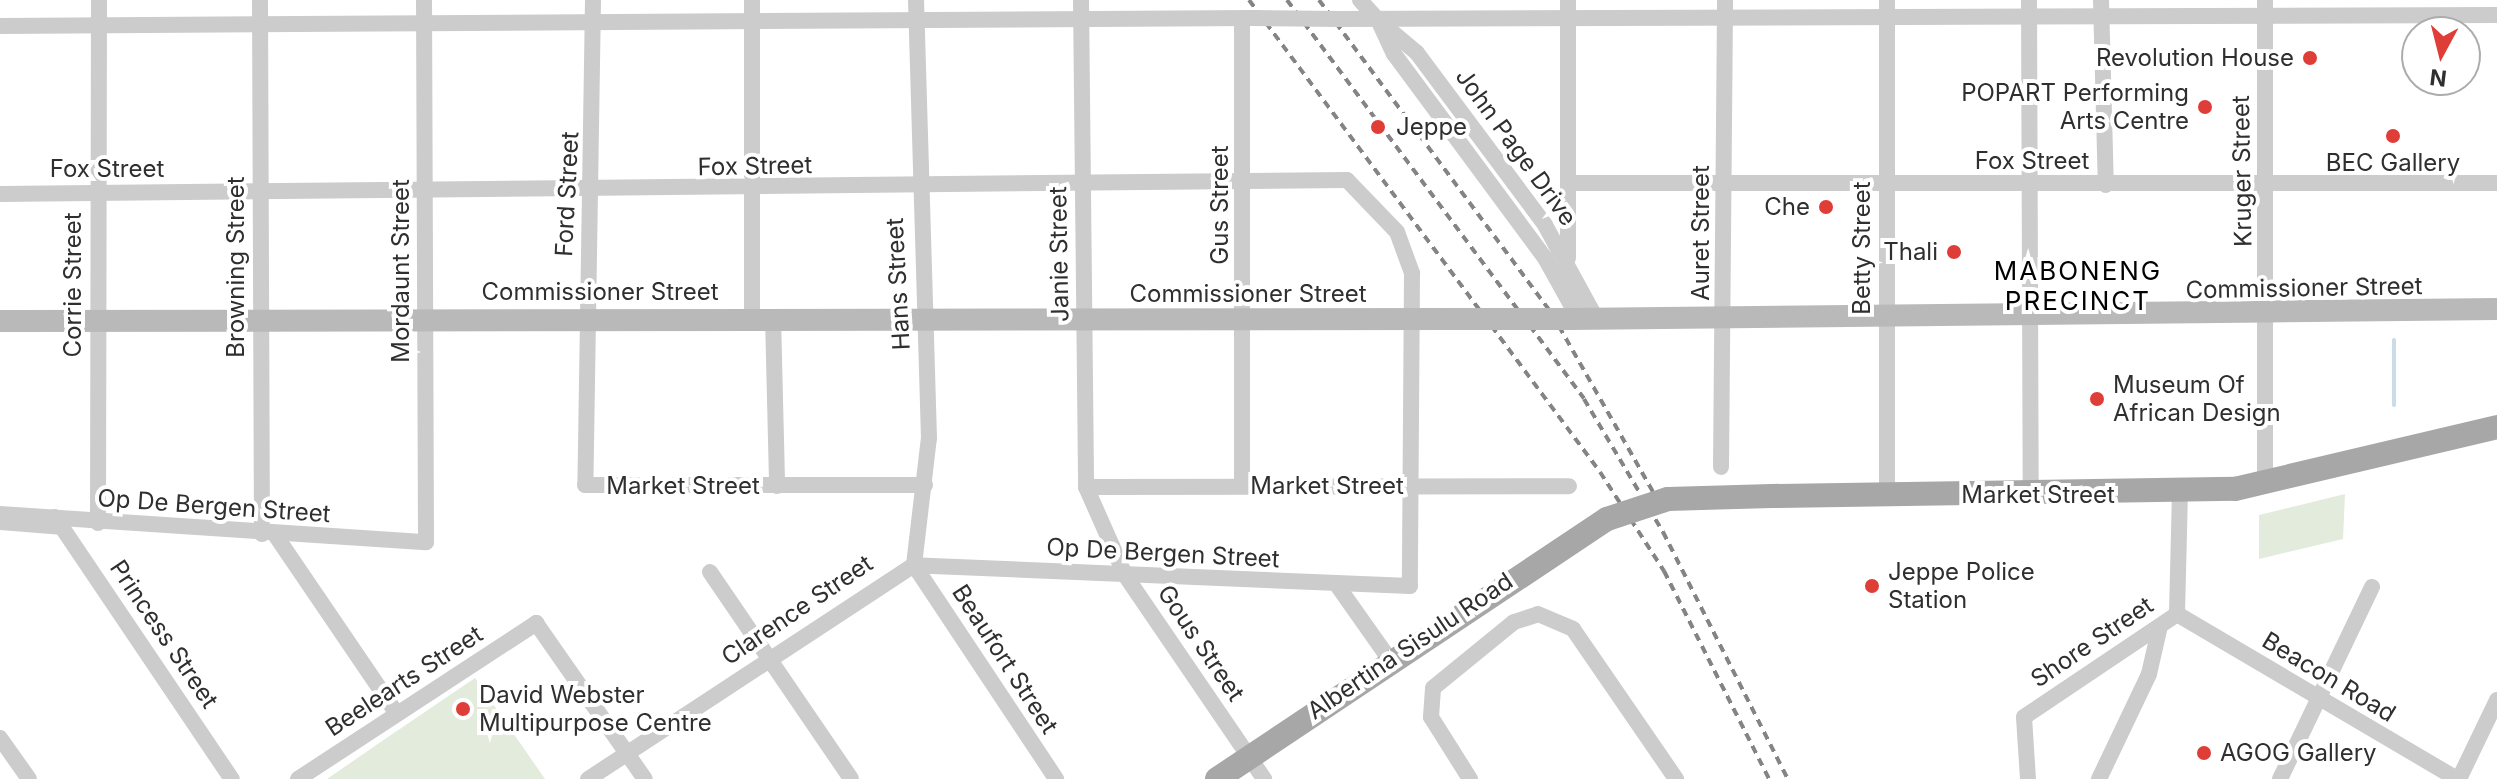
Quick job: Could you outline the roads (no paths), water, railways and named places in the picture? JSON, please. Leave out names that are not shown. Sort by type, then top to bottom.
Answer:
[{"type":"main road","name":"Commissioner Street","points":[[0,321],[587,317],[920,317],[1084,321],[1886,318],[2267,316],[2497,309]]},
{"type":"main road","points":[[2459,310],[2497,318]]},
{"type":"main road","points":[[2295,481],[2497,427]]},
{"type":"main road","points":[[2295,481],[2345,478],[2497,443]]},
{"type":"main road","name":"Market Street","points":[[1607,519],[1668,499],[2180,494],[2295,481]]},
{"type":"main road","name":"Albertina Sisulu Road","points":[[1217,779],[1390,660],[1607,519]]},
{"type":"street","name":"Corrie Street","points":[[98,523],[99,0]]},
{"type":"street","name":"Browning Street","points":[[260,0],[261,319],[269,535]]},
{"type":"street","name":"Mordaunt Street","points":[[424,0],[426,542]]},
{"type":"street","name":"Ford Street","points":[[585,485],[587,191],[595,191],[593,0]]},
{"type":"street","points":[[752,0],[752,191],[777,486]]},
{"type":"street","name":"Hans Street","points":[[914,565],[925,485],[929,395],[920,317],[916,0]]},
{"type":"street","name":"Janie Street","points":[[1081,0],[1086,487]]},
{"type":"street","name":"John Page Drive","points":[[1360,0],[1394,54],[1545,258],[1581,319]]},
{"type":"street","points":[[1568,0],[1568,261]]},
{"type":"street","name":"Auret Street","points":[[1721,467],[1725,318],[1725,0]]},
{"type":"street","name":"Betty Street","points":[[1887,0],[1887,495]]},
{"type":"street","points":[[0,26],[1887,17],[2030,8],[2264,8],[2497,15]]},
{"type":"street","points":[[2030,8],[2028,317],[2031,494]]},
{"type":"street","points":[[2101,8],[2106,185]]},
{"type":"street","name":"Kruger Street","points":[[2264,8],[2265,485]]},
{"type":"street","name":"Gus Street","points":[[1242,486],[1248,19]]},
{"type":"street","name":"John Page Drive","points":[[1371,20],[1417,53],[1568,261],[1581,319]]},
{"type":"street","name":"Fox Street","points":[[1568,183],[2497,183]]},
{"type":"street","name":"Fox Street","points":[[0,194],[1358,185],[1404,244],[1414,319]]},
{"type":"street","points":[[1413,485],[1414,319]]},
{"type":"street","name":"Market Street","points":[[585,485],[925,485]]},
{"type":"street","name":"Op De Bergen Street","points":[[914,565],[1410,586],[1413,485]]},
{"type":"street","name":"Market Street","points":[[1086,487],[1569,486]]},
{"type":"street","name":"Gous Street","points":[[1086,487],[1125,575],[1264,779]]},
{"type":"street","points":[[2177,614],[2180,494]]},
{"type":"street","name":"Op De Bergen Street","points":[[0,514],[59,523],[426,542]]},
{"type":"street","points":[[0,524],[59,523]]},
{"type":"street","name":"Princess Street","points":[[59,523],[232,779]]},
{"type":"street","points":[[269,535],[397,714]]},
{"type":"street","name":"Clarence Street","points":[[588,779],[914,565]]},
{"type":"street","name":"Beaufort Street","points":[[914,565],[1056,779]]},
{"type":"street","points":[[710,572],[851,779]]},
{"type":"street","points":[[1337,585],[1390,660]]},
{"type":"street","points":[[2280,779],[2372,587]]},
{"type":"street","name":"Shore Street","points":[[2028,779],[2019,731],[2034,710],[2177,614]]},
{"type":"street","name":"Beacon Road","points":[[2177,614],[2318,700],[2458,779]]},
{"type":"street","points":[[1470,779],[1431,717],[1437,682],[1526,616],[1557,617],[1573,629],[1676,779]]},
{"type":"street","name":"Beelearts Street","points":[[298,779],[536,623],[627,752]]},
{"type":"street","points":[[2099,779],[2149,674],[2160,626]]},
{"type":"street","points":[[2458,779],[2497,700]]},
{"type":"street","points":[[0,738],[29,779]]},
{"type":"street","points":[[627,752],[645,779]]},
{"type":"waterway","points":[[2394,340],[2394,405]]},
{"type":"railway","points":[[1249,0],[1600,472],[1664,571],[1769,779]]},
{"type":"railway","points":[[1287,0],[1584,399],[1663,532],[1788,779]]},
{"type":"railway","points":[[1319,0],[1552,314],[1653,492]]},
{"type":"place","name":"Revolution House","points":[[2310,58]]},
{"type":"place","name":"POPART Performing Arts Centre","points":[[2205,107]]},
{"type":"place","name":"Jeppe","points":[[1378,127]]},
{"type":"place","name":"BEC Gallery","points":[[2393,136]]},
{"type":"place","name":"Che","points":[[1826,207]]},
{"type":"place","name":"Thali","points":[[1954,252]]},
{"type":"place","name":"Museum Of African Design","points":[[2097,399]]},
{"type":"place","name":"Jeppe Police Station","points":[[1872,586]]},
{"type":"place","name":"David Webster Multipurpose Centre","points":[[463,709]]},
{"type":"place","name":"AGOG Gallery","points":[[2204,753]]},
{"type":"district","name":"MABONENG PRECINCT","points":[[2078,286]]}]
